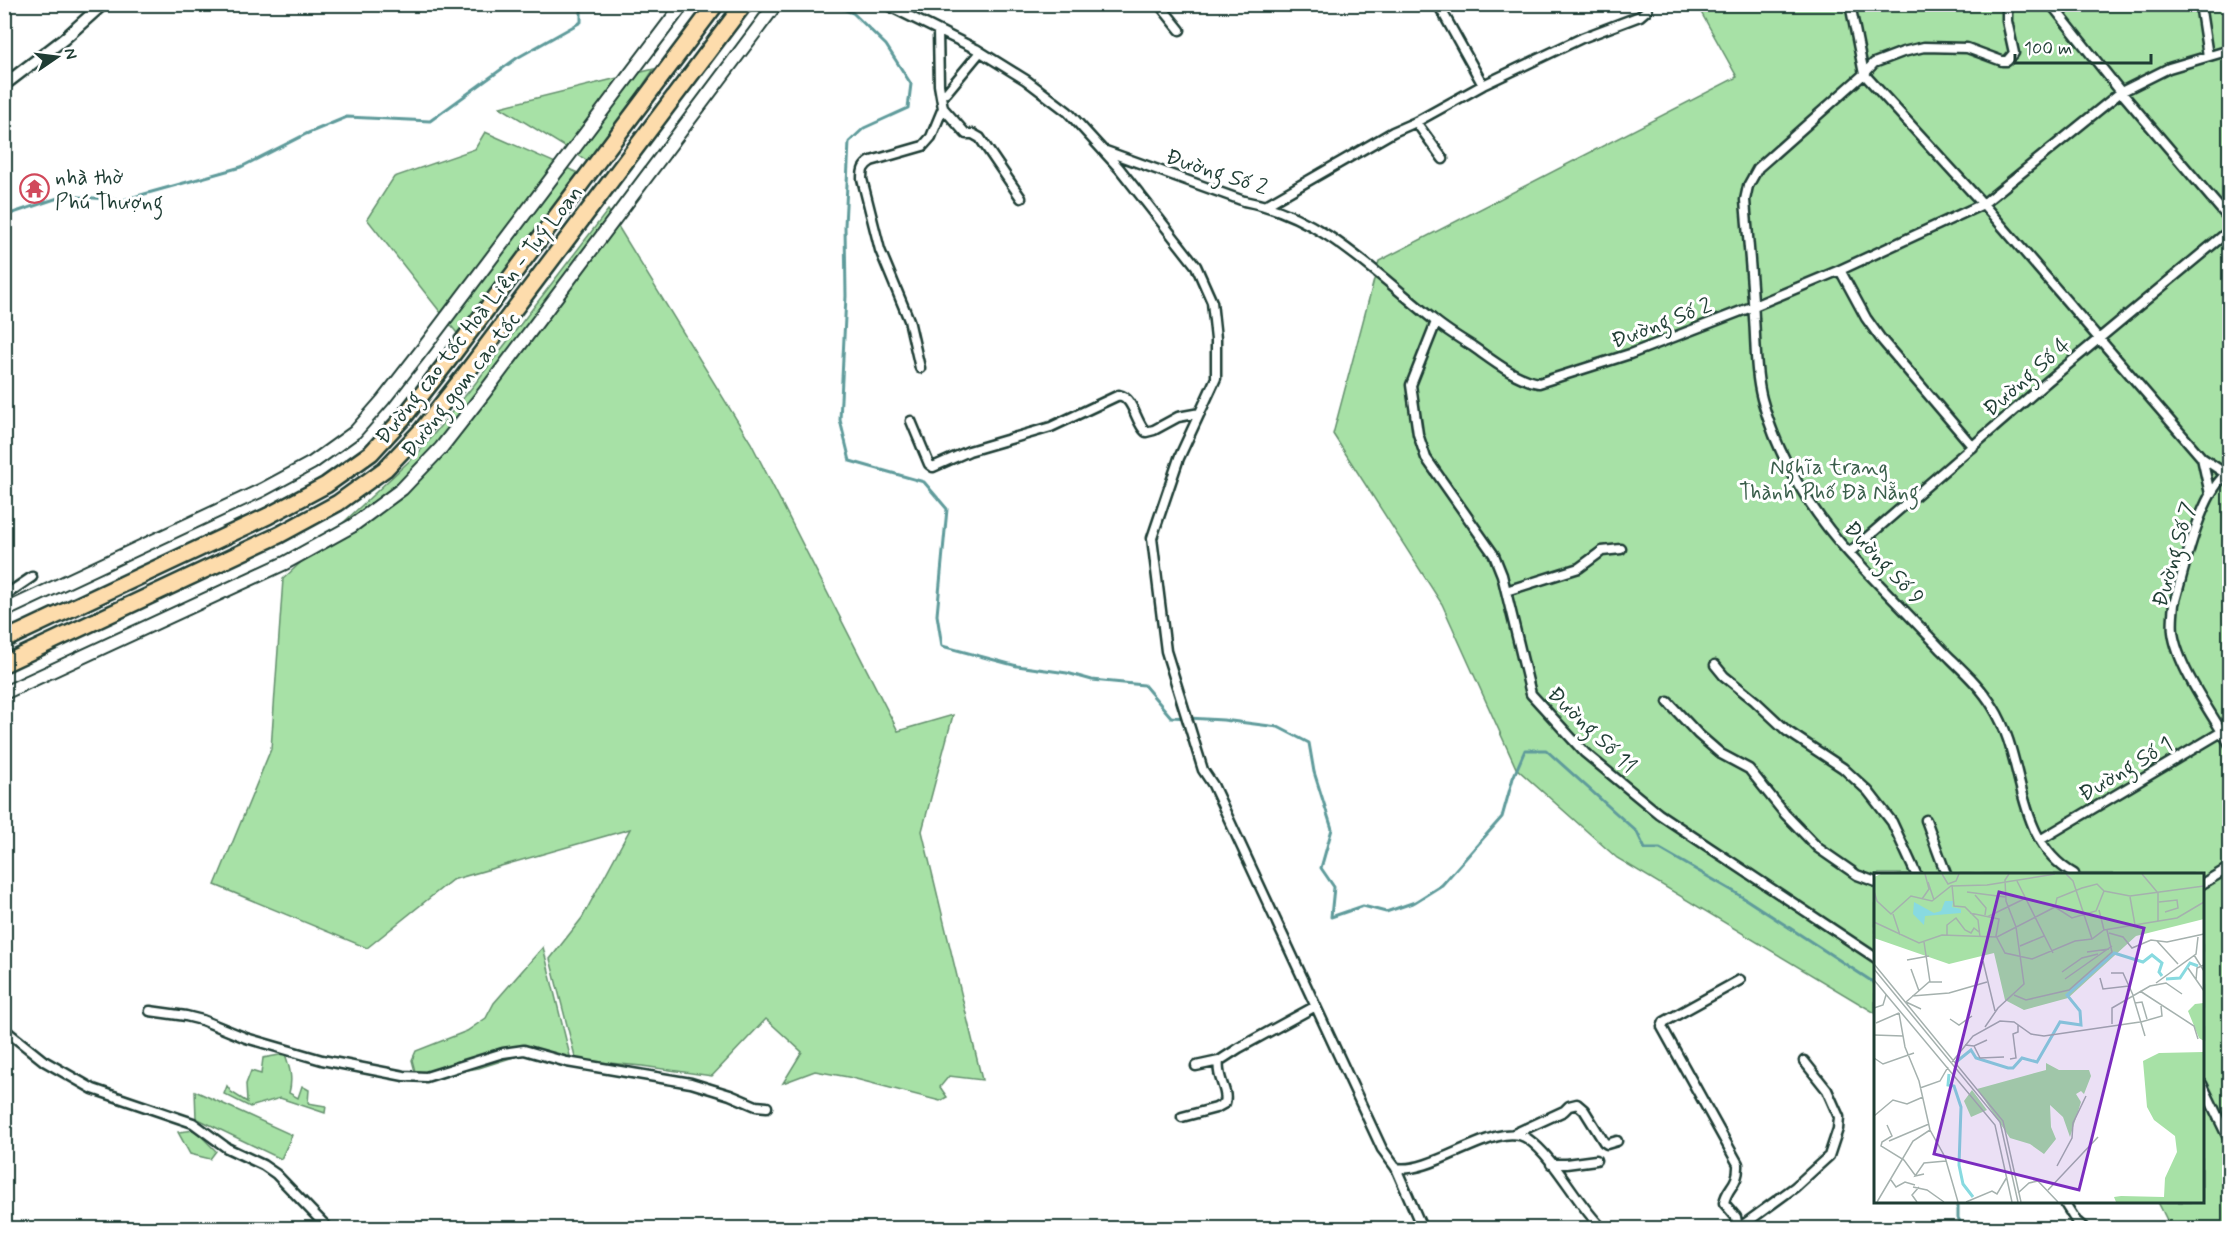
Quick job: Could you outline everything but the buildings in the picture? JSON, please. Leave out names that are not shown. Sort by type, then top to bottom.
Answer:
[{"type":"highway","name":"Đường cao tốc Hoà Liên - Tuý Loan","points":[[4,640],[268,516],[326,485],[371,453],[404,417],[447,362],[715,6]]},
{"type":"highway","name":"Đường cao tốc Hoà Liên - Tuý Loan","points":[[4,664],[279,535],[338,503],[385,470],[421,431],[464,376],[739,10]]},
{"type":"main road","points":[[4,611],[262,490],[312,463],[355,432],[425,346],[683,4]]},
{"type":"main road","name":"Đường gom cao tốc","points":[[4,693],[285,563],[352,526],[402,489],[441,448],[484,393],[776,4]]},
{"type":"street","points":[[4,85],[64,39],[103,4]]},
{"type":"street","points":[[885,4],[980,52],[1026,80],[1068,112],[1125,176],[1196,266],[1212,302],[1216,339],[1216,378],[1179,458],[1152,538],[1166,651],[1203,770],[1213,785],[1314,1007],[1382,1149],[1396,1168],[1422,1228]]},
{"type":"street","points":[[1159,4],[1180,30]]},
{"type":"street","points":[[1438,4],[1483,85]]},
{"type":"street","points":[[1850,4],[1864,74],[1983,204],[2202,458],[2228,473]]},
{"type":"street","name":"Đường Số 9","points":[[2007,4],[2007,21],[2014,53],[2007,61],[2002,62],[1960,47],[1924,47],[1902,52],[1874,63],[1758,168],[1748,186],[1745,200],[1758,380],[1770,424],[1806,497],[1849,553],[1982,691],[1994,708],[2010,744],[2027,813],[2040,840],[2057,861],[2073,873]]},
{"type":"street","points":[[2051,4],[2121,92],[2229,220]]},
{"type":"street","points":[[2200,4],[2208,56]]},
{"type":"street","points":[[1266,205],[1393,132],[1483,85],[1582,38],[1640,16],[1647,10]]},
{"type":"street","points":[[938,31],[939,85],[944,108],[966,134],[973,134],[980,138],[1021,198]]},
{"type":"street","name":"Đường Số 2","points":[[1103,150],[1234,198],[1266,205],[1303,221],[1341,243],[1437,322],[1493,361],[1525,379],[1539,383],[1630,354],[1754,306],[1840,270],[1983,204],[2121,92],[2169,68],[2229,50]]},
{"type":"street","points":[[946,93],[980,52]]},
{"type":"street","points":[[920,368],[909,320],[876,236],[862,172],[864,165],[871,160],[918,148],[927,142],[944,108]]},
{"type":"street","points":[[1416,122],[1443,159]]},
{"type":"street","name":"Đường Số 4","points":[[1849,553],[2099,338],[2229,230]]},
{"type":"street","points":[[1840,270],[1866,318],[1881,339],[1973,447]]},
{"type":"street","name":"Đường Số 11","points":[[1437,322],[1411,385],[1418,434],[1426,458],[1494,555],[1506,591],[1531,694],[1585,753],[1673,824],[1874,957]]},
{"type":"street","points":[[911,421],[928,464],[933,467],[969,451],[1051,427],[1115,396],[1123,395],[1128,399],[1146,432],[1178,417],[1200,412]]},
{"type":"street","points":[[2202,458],[2210,494]]},
{"type":"street","name":"Đường Số 7","points":[[2228,473],[2210,494],[2200,517],[2174,604],[2173,632],[2184,665],[2226,729],[2229,745]]},
{"type":"street","points":[[1506,591],[1579,568],[1602,551],[1621,549]]},
{"type":"street","points":[[4,596],[32,577]]},
{"type":"street","points":[[1715,665],[1724,676],[1787,731],[1843,768],[1868,791],[1892,822],[1916,873]]},
{"type":"street","points":[[1668,702],[1698,734],[1721,754],[1749,770],[1785,814],[1818,848],[1857,875],[1874,882]]},
{"type":"street","name":"Đường Số 1","points":[[2040,840],[2226,729]]},
{"type":"street","points":[[1926,820],[1946,873]]},
{"type":"street","points":[[2204,883],[2229,867]]},
{"type":"street","points":[[1740,980],[1664,1023],[1662,1027],[1738,1164],[1739,1177],[1724,1203],[1736,1217],[1739,1228],[1795,1187],[1829,1156],[1838,1129],[1839,1117],[1827,1090],[1804,1061]]},
{"type":"street","points":[[1196,1066],[1219,1061],[1314,1007]]},
{"type":"street","points":[[150,1011],[186,1016],[322,1060],[404,1076],[426,1077],[503,1053],[524,1050],[567,1062],[691,1083],[756,1106],[767,1107]]},
{"type":"street","points":[[4,1029],[45,1061],[93,1089],[193,1123],[227,1148],[263,1165],[285,1182],[328,1228]]},
{"type":"street","points":[[1182,1117],[1216,1108],[1225,1102],[1227,1096],[1217,1070],[1219,1061]]},
{"type":"street","points":[[2204,1088],[2229,1142]]},
{"type":"street","points":[[1396,1168],[1418,1167],[1496,1137],[1514,1134],[1576,1104],[1584,1110],[1604,1142],[1617,1141]]},
{"type":"street","points":[[1514,1134],[1529,1139],[1602,1228]]},
{"type":"street","points":[[1551,1164],[1596,1160]]},
{"type":"street","points":[[2065,1203],[2076,1221],[2084,1228]]},
{"type":"green space","name":"Nghĩa trang Thành Phố Đà Nẵng","points":[[1697,5],[2229,5],[2229,1228],[2171,1228],[2158,1203],[2204,1203],[2204,873],[1874,873],[1874,1012],[1617,858],[1516,768],[1442,604],[1333,434],[1379,261],[1737,77]]},
{"type":"green space","points":[[654,69],[591,163],[500,107]]},
{"type":"green space","points":[[485,132],[585,176],[460,337],[367,219],[394,177],[475,149]]},
{"type":"green space","points":[[608,210],[751,443],[898,731],[953,715],[922,831],[982,1080],[949,1076],[940,1087],[947,1097],[940,1101],[848,1077],[815,1071],[783,1083],[802,1052],[766,1019],[712,1076],[576,1060],[550,959],[582,918],[630,829],[452,880],[367,948],[215,885],[271,749],[283,579],[420,451],[474,385]]},
{"type":"green space","points":[[543,947],[571,1060],[536,1050],[479,1068],[417,1079],[412,1060],[416,1051],[467,1031],[486,1018],[494,1003]]},
{"type":"green space","points":[[285,1054],[291,1083],[289,1093],[298,1098],[302,1086],[309,1090],[308,1103],[326,1106],[325,1113],[280,1098],[250,1107],[224,1094],[227,1086],[231,1092],[247,1102],[246,1084],[251,1071],[261,1074],[263,1058]]},
{"type":"green space","points":[[195,1091],[292,1135],[281,1159],[196,1118]]},
{"type":"green space","points":[[195,1130],[216,1151],[210,1159],[190,1154],[178,1132]]},
{"type":"waterway","points":[[4,216],[64,196],[123,200],[241,167],[306,134],[347,117],[430,121],[517,58],[581,22],[581,4]]},
{"type":"waterway","points":[[831,4],[853,13],[886,45],[911,84],[908,108],[864,128],[849,142],[845,226],[846,296],[840,420],[850,461],[924,482],[947,509],[937,615],[942,646],[1017,666],[1067,673],[1092,680],[1144,685],[1171,717],[1223,720],[1278,727],[1309,743],[1314,772],[1332,829],[1321,868],[1334,887],[1331,917],[1363,906],[1386,912],[1415,902],[1442,885],[1502,817],[1513,778],[1525,750],[1546,750],[1637,832],[1645,849],[1660,849],[1733,891],[1874,983]]},
{"type":"waterway","points":[[1958,1203],[1958,1218],[1964,1228]]},
{"type":"place","name":"nhà thờ Phú Thượng","points":[[34,189]]}]
